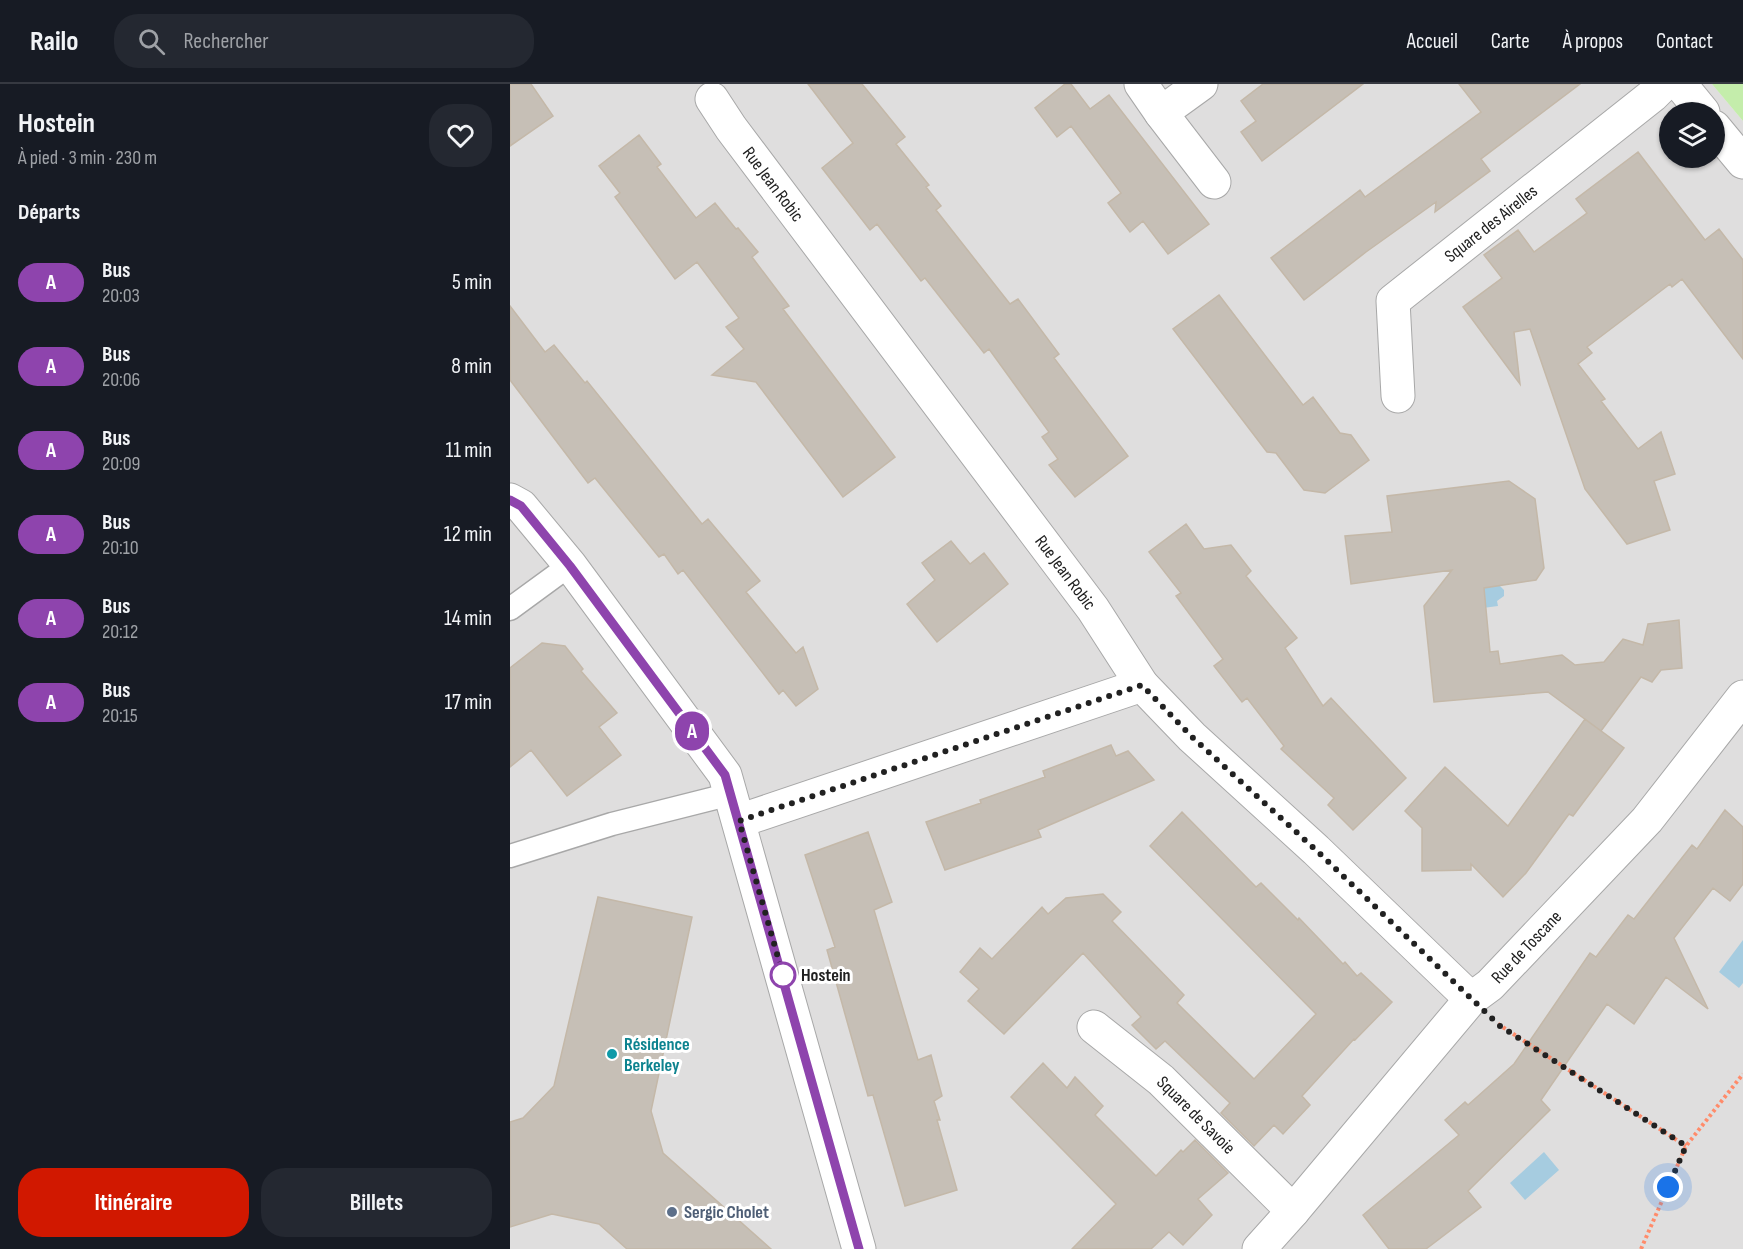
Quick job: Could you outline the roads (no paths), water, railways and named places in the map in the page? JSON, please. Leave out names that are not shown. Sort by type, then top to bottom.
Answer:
[{"type":"street","points":[[1141,84],[1214,182]]},
{"type":"street","points":[[1161,113],[1201,84]]},
{"type":"street","name":"Square des Airelles","points":[[1398,396],[1393,301],[1664,84]]},
{"type":"street","points":[[1680,84],[1695,102]]},
{"type":"street","name":"Rue Jean Robic","points":[[712,99],[731,128],[1093,609],[1142,685],[1192,737],[1316,850],[1471,999]]},
{"type":"street","points":[[1725,140],[1743,162]]},
{"type":"street","points":[[510,500],[521,506],[570,566],[725,775],[860,1249]]},
{"type":"street","points":[[735,807],[1142,685]]},
{"type":"street","name":"Rue de Toscane","points":[[1258,1249],[1293,1211],[1471,999],[1490,985],[1647,820],[1743,697]]},
{"type":"street","name":"Square de Savoie","points":[[1094,1027],[1161,1080],[1293,1211]]},
{"type":"lane","points":[[510,609],[570,566]]},
{"type":"lane","points":[[510,855],[612,824],[735,807]]},
{"type":"water","points":[[1499,585],[1504,590],[1504,596],[1497,601],[1498,606],[1460,611],[1456,586]]},
{"type":"water","points":[[1743,940],[1743,983],[1739,988],[1719,972]]},
{"type":"water","points":[[1544,1152],[1559,1170],[1525,1200],[1510,1183]]},
{"type":"place","name":"Hostein","points":[[783,975]]},
{"type":"place","name":"Résidence Berkeley","points":[[612,1054]]},
{"type":"place","name":"Sergic Cholet","points":[[672,1212]]}]
